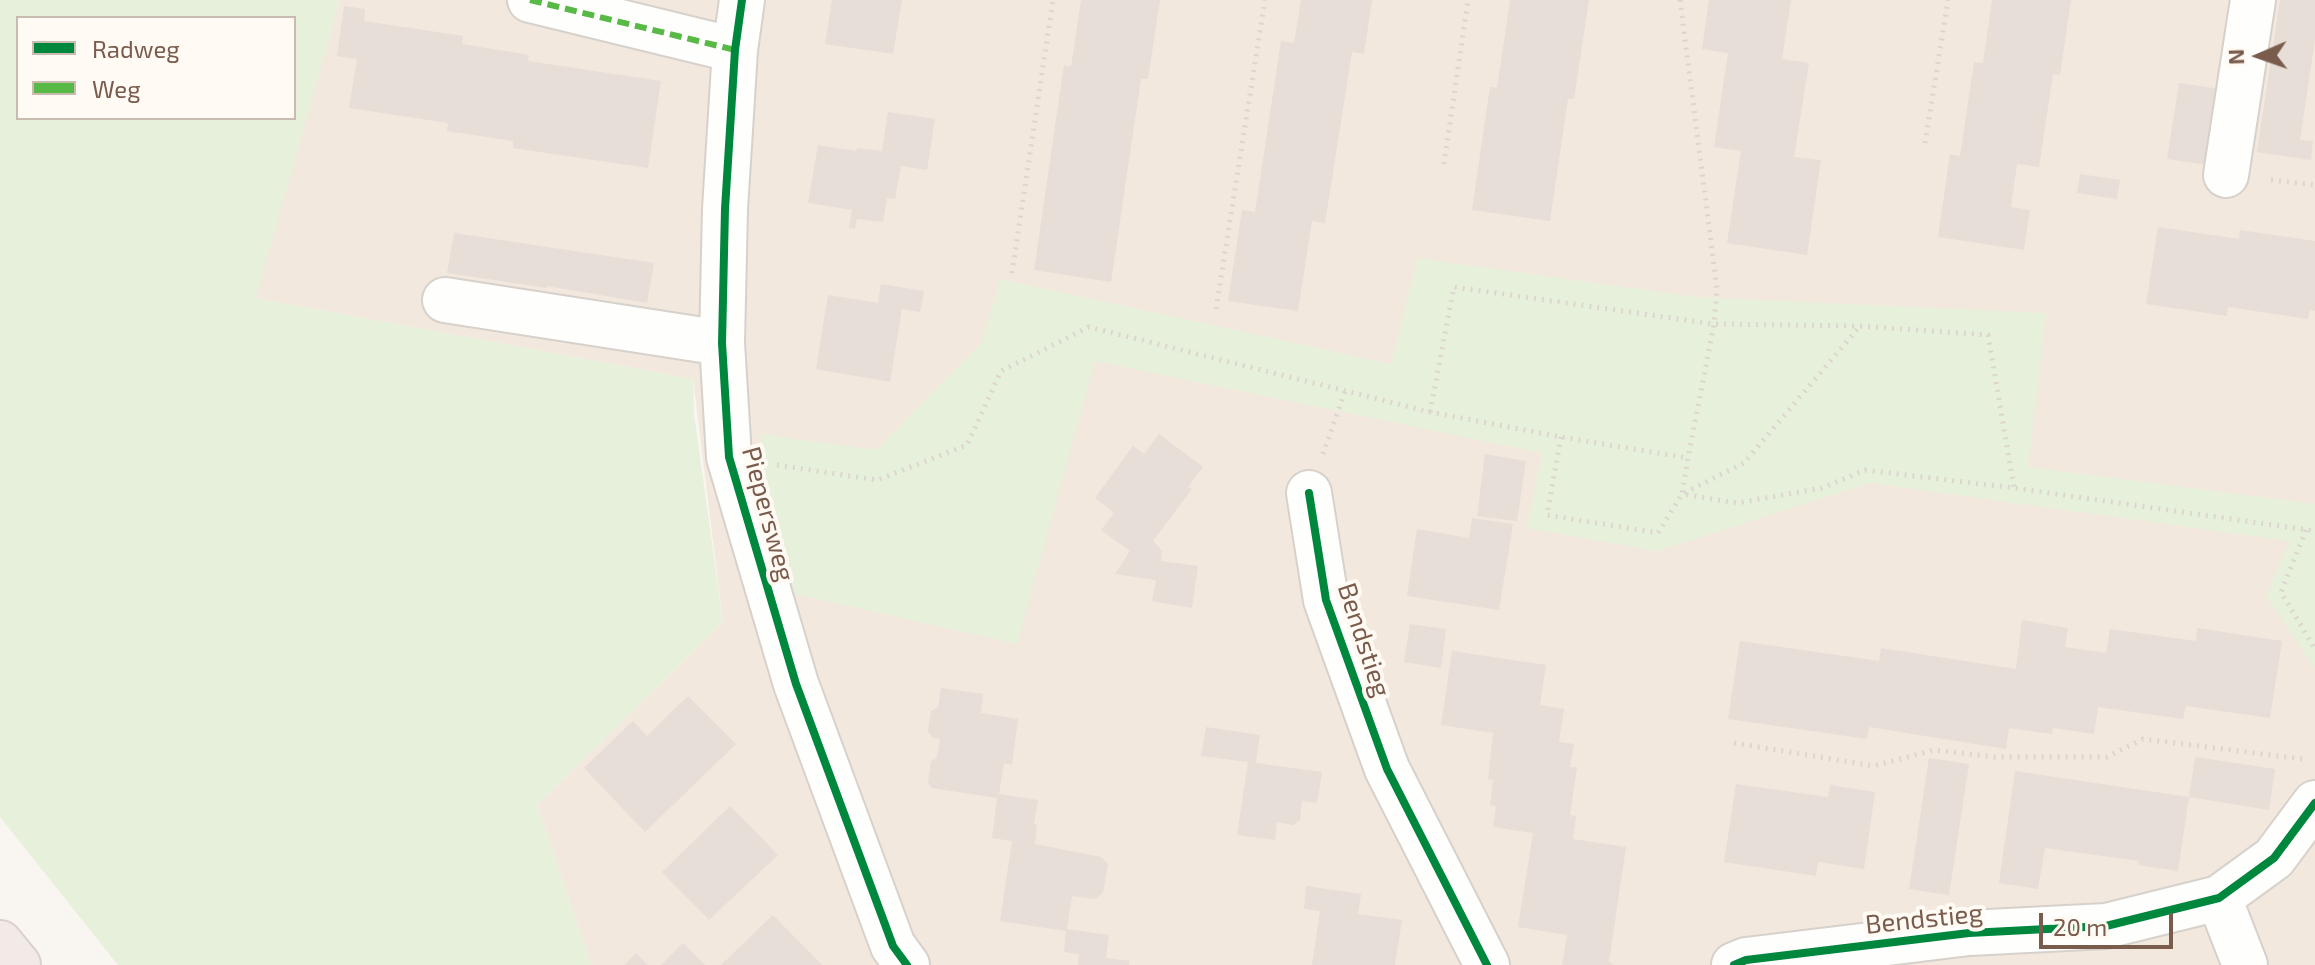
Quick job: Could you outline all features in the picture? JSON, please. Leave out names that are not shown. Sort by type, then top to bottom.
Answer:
[{"type":"highway","points":[[0,943],[18,965]]},
{"type":"street","points":[[530,0],[735,50]]},
{"type":"street","name":"Piepersweg","points":[[742,0],[735,50],[725,209],[722,343],[729,457],[796,684],[893,946],[907,965]]},
{"type":"street","points":[[2226,175],[2253,0]]},
{"type":"street","points":[[445,300],[722,343]]},
{"type":"street","name":"Bendstieg","points":[[1309,493],[1326,600],[1387,769],[1487,965]]},
{"type":"street","name":"Bendstieg","points":[[1734,965],[1746,960],[1969,933],[2106,926],[2219,898],[2274,858],[2315,803]]},
{"type":"street","points":[[2219,898],[2245,965]]},
{"type":"path","points":[[1012,273],[1053,0]]},
{"type":"path","points":[[1216,309],[1265,0]]},
{"type":"path","points":[[1444,164],[1468,0]]},
{"type":"path","points":[[1561,437],[1547,515],[1658,533],[1682,494],[1714,324],[1717,289],[1680,0]]},
{"type":"path","points":[[1925,143],[1948,0]]},
{"type":"path","points":[[1430,412],[1454,287],[1714,324],[1860,326],[1988,335],[2014,488]]},
{"type":"path","points":[[1682,494],[1744,463],[1860,326]]},
{"type":"path","points":[[729,457],[877,480],[967,445],[1001,371],[1089,327],[1430,412],[1688,458]]},
{"type":"path","points":[[1309,493],[1345,391]]},
{"type":"path","points":[[1682,494],[1737,503],[1822,488],[1865,470],[2315,531]]},
{"type":"path","points":[[2306,530],[2281,592],[2315,649]]},
{"type":"path","points":[[1734,743],[1874,766],[1934,750],[1994,757],[2107,757],[2143,739],[2315,761]]},
{"type":"shaded area","points":[[340,0],[2315,0],[2315,965],[591,965],[537,805],[723,622],[693,379],[255,298]]},
{"type":"green space","points":[[0,0],[340,0],[256,298],[693,379],[694,414],[723,622],[537,805],[591,965],[118,965],[0,817]]},
{"type":"green space","points":[[1417,258],[1696,297],[2046,313],[2028,467],[2315,504],[2315,669],[2266,596],[2289,541],[1870,483],[1657,551],[1527,528],[1542,453],[1095,361],[1017,644],[795,594],[764,494],[760,434],[876,450],[981,344],[1000,279],[1391,364]]},
{"type":"building","points":[[832,0],[902,0],[893,54],[825,44]]},
{"type":"building","points":[[1081,0],[1160,0],[1148,79],[1141,79],[1111,282],[1034,270],[1064,65],[1071,67]]},
{"type":"building","points":[[1301,0],[1372,0],[1364,54],[1352,52],[1325,223],[1312,221],[1298,311],[1228,301],[1242,210],[1255,212],[1281,41],[1294,43]]},
{"type":"building","points":[[1510,0],[1589,0],[1574,99],[1568,99],[1550,221],[1472,210],[1490,87],[1497,88]]},
{"type":"building","points":[[1709,0],[1791,0],[1782,59],[1809,63],[1794,157],[1821,160],[1807,255],[1727,243],[1741,151],[1714,147],[1728,53],[1702,49]]},
{"type":"building","points":[[1992,0],[2071,0],[2060,75],[2053,74],[2039,167],[2017,164],[2011,207],[2030,210],[2024,250],[1938,237],[1950,154],[1960,156],[1974,62],[1983,63]]},
{"type":"building","points":[[2280,0],[2315,0],[2315,40],[2300,140],[2313,141],[2311,160],[2257,152]]},
{"type":"building","points":[[344,6],[365,9],[364,21],[463,36],[462,44],[529,55],[528,61],[661,81],[648,168],[513,148],[513,141],[447,131],[448,123],[349,108],[357,59],[337,56]]},
{"type":"building","points":[[2179,83],[2219,89],[2207,165],[2167,159]]},
{"type":"building","points":[[888,112],[935,119],[927,170],[901,166],[895,199],[887,198],[883,222],[857,219],[855,229],[849,228],[852,210],[808,203],[818,145],[856,151],[857,148],[882,151]]},
{"type":"building","points":[[2080,174],[2120,180],[2117,199],[2077,193]]},
{"type":"building","points":[[2158,227],[2239,239],[2240,230],[2315,241],[2315,311],[2310,310],[2308,319],[2228,307],[2227,316],[2146,304]]},
{"type":"building","points":[[454,233],[654,263],[647,303],[447,273]]},
{"type":"building","points":[[881,284],[924,291],[920,312],[902,309],[890,382],[816,369],[828,295],[878,303]]},
{"type":"building","points":[[1159,434],[1203,467],[1188,487],[1192,489],[1153,541],[1162,551],[1161,561],[1198,566],[1192,608],[1152,601],[1156,580],[1115,574],[1130,551],[1101,530],[1114,513],[1095,498],[1133,446],[1144,454]]},
{"type":"building","points":[[1485,454],[1526,461],[1517,521],[1477,516]]},
{"type":"building","points":[[1472,518],[1513,524],[1499,610],[1407,596],[1417,529],[1469,538]]},
{"type":"building","points":[[2022,620],[2068,628],[2065,647],[2106,653],[2110,629],[2196,641],[2197,628],[2282,641],[2270,718],[2186,706],[2183,719],[2098,707],[2094,734],[2053,728],[2052,734],[2009,728],[2006,749],[1869,727],[1867,739],[1728,719],[1740,641],[1879,661],[1881,648],[2016,669]]},
{"type":"building","points":[[1410,624],[1446,629],[1441,668],[1404,662]]},
{"type":"building","points":[[1452,651],[1546,665],[1540,705],[1564,709],[1559,742],[1574,744],[1570,767],[1577,767],[1570,815],[1576,816],[1573,839],[1626,847],[1609,962],[1614,965],[1562,965],[1567,935],[1518,927],[1533,833],[1493,827],[1496,806],[1490,805],[1493,780],[1488,779],[1493,733],[1441,725]]},
{"type":"building","points":[[941,688],[983,694],[981,713],[1018,719],[1012,765],[1004,763],[999,794],[1038,800],[1035,844],[1101,857],[1108,864],[1103,893],[1095,899],[1072,896],[1067,929],[1109,935],[1106,958],[1130,961],[1129,965],[1078,965],[1079,954],[1064,952],[1066,931],[1000,921],[1012,841],[992,838],[997,798],[932,788],[928,783],[931,761],[937,758],[940,739],[933,738],[928,731],[931,711],[938,707]]},
{"type":"building","points":[[688,696],[736,744],[645,832],[584,768],[633,721],[647,736]]},
{"type":"building","points":[[1206,727],[1260,735],[1256,763],[1322,772],[1317,803],[1302,801],[1300,820],[1293,825],[1277,822],[1275,840],[1237,835],[1248,762],[1201,756]]},
{"type":"building","points":[[2195,757],[2275,769],[2269,810],[2189,797]]},
{"type":"building","points":[[1929,758],[1969,764],[1949,895],[1909,889]]},
{"type":"building","points":[[2015,771],[2189,797],[2178,871],[2138,865],[2139,861],[2045,848],[2038,889],[1999,883]]},
{"type":"building","points":[[1736,784],[1828,797],[1830,785],[1875,792],[1864,869],[1818,862],[1816,876],[1724,862]]},
{"type":"building","points":[[730,806],[778,855],[709,920],[662,872]]},
{"type":"building","points":[[1306,886],[1361,894],[1358,914],[1402,920],[1395,965],[1312,965],[1320,911],[1304,909]]},
{"type":"building","points":[[773,915],[822,965],[721,965]]},
{"type":"building","points":[[683,943],[705,965],[661,965]]},
{"type":"building","points":[[636,953],[648,965],[624,965]]},
{"type":"marked path","points":[[530,0],[735,50]]},
{"type":"cycle path","points":[[742,0],[735,50],[725,209],[722,343],[729,457],[796,684],[893,946],[907,965]]},
{"type":"cycle path","points":[[1309,493],[1326,600],[1387,769],[1487,965]]},
{"type":"cycle path","points":[[1734,965],[1746,960],[1969,933],[2106,926],[2219,898],[2274,858],[2315,803]]}]
